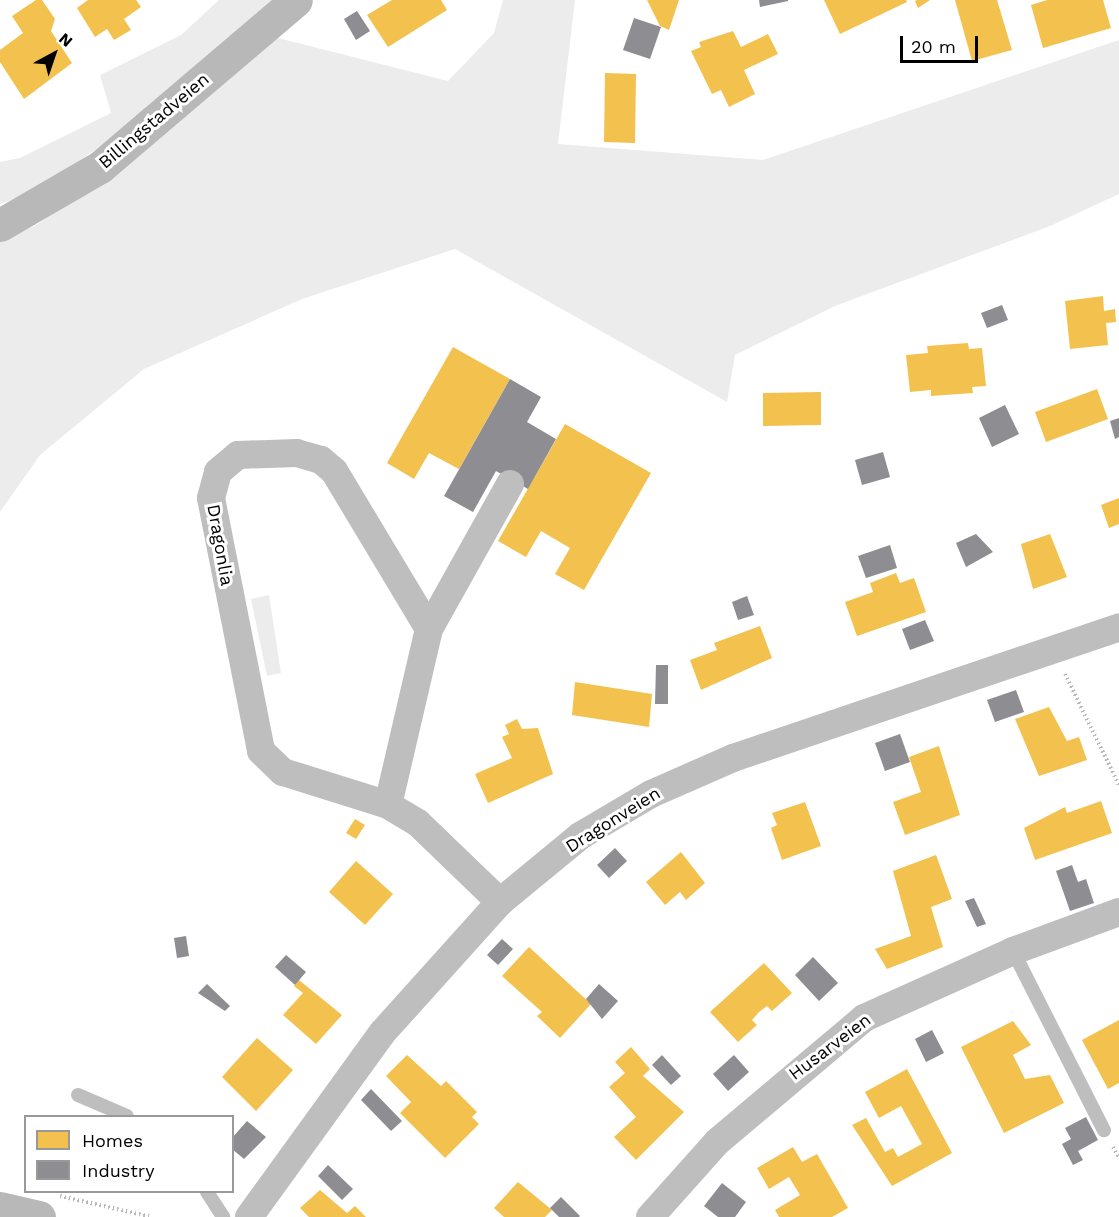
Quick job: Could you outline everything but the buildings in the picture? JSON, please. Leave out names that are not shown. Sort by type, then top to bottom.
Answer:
[{"type":"main road","name":"Billingstadveien","points":[[0,225],[100,167],[296,0]]},
{"type":"main road","points":[[0,1209],[46,1205]]},
{"type":"street","name":"Dragonlia","points":[[429,629],[334,471],[321,460],[297,453],[238,455],[218,472],[211,498],[261,751],[283,771],[388,805],[418,823],[500,902]]},
{"type":"street","points":[[388,805],[429,629],[510,484]]},
{"type":"street","name":"Dragonveien","points":[[249,1217],[383,1032],[500,902],[580,836],[651,794],[744,754],[1054,651],[1119,627]]},
{"type":"street","name":"Husarveien","points":[[650,1217],[717,1143],[864,1018],[1013,951],[1119,912]]},
{"type":"lane","points":[[1013,951],[1104,1130]]},
{"type":"lane","points":[[78,1095],[125,1115]]},
{"type":"lane","points":[[208,1193],[223,1217]]},
{"type":"path","points":[[1054,651],[1119,784]]},
{"type":"path","points":[[46,1205],[153,1217]]},
{"type":"shaded area","points":[[219,0],[272,0],[118,134],[34,192],[0,204],[0,162],[20,158],[111,113],[100,75],[181,35]]},
{"type":"shaded area","points":[[503,0],[575,0],[558,144],[763,160],[1119,40],[1119,194],[1050,226],[835,306],[735,355],[727,402],[455,249],[302,299],[144,369],[40,455],[0,512],[0,238],[35,226],[133,158],[274,37],[448,81],[494,33]]},
{"type":"shaded area","points":[[269,595],[281,673],[267,676],[251,599]]}]
